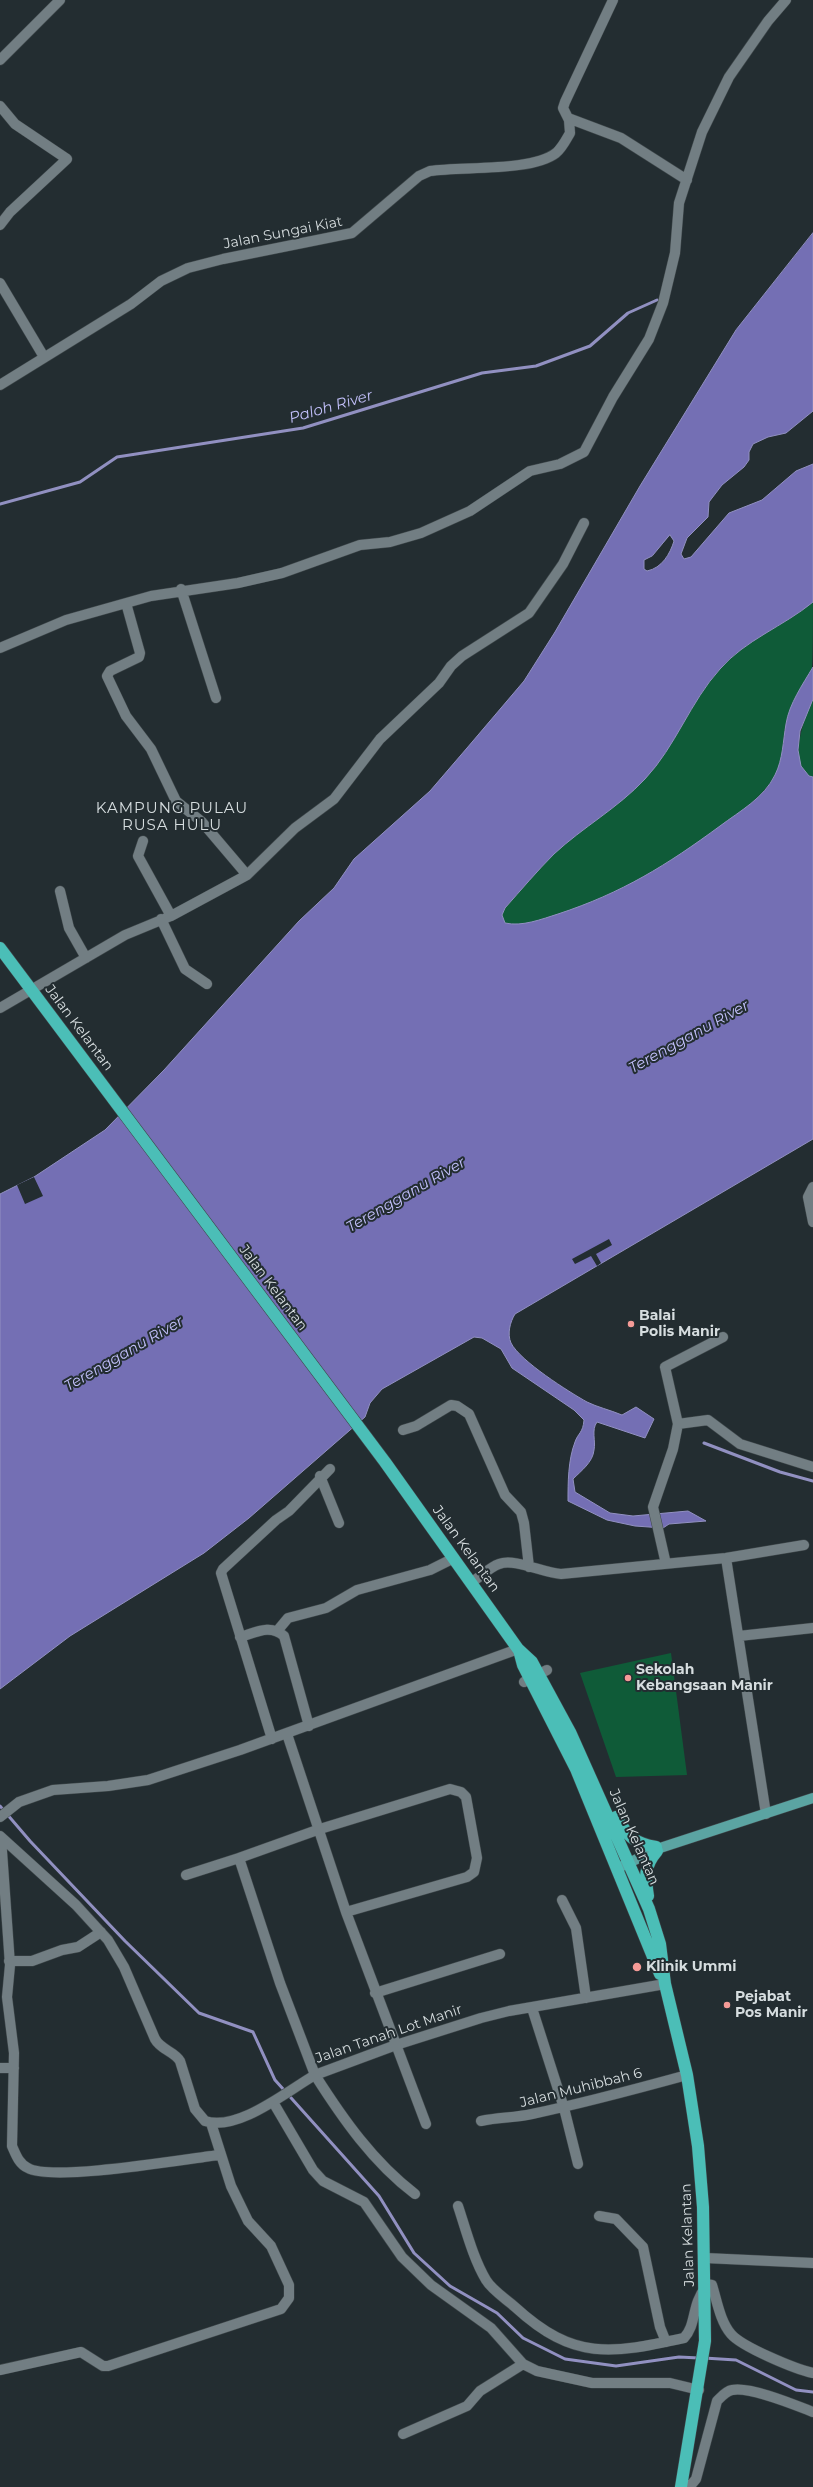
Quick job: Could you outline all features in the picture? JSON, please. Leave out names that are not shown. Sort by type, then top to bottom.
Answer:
[{"type":"highway","name":"Jalan Kelantan","points":[[0,948],[385,1462],[472,1582],[535,1676],[586,1768],[629,1859],[649,1909],[660,1944],[665,1984],[687,2076],[698,2146],[706,2285],[705,2341],[699,2390],[682,2486]]},
{"type":"highway","name":"Jalan Kelantan","points":[[535,1676],[617,1864],[648,1946],[665,1984]]},
{"type":"highway","points":[[586,1768],[630,1837],[637,1842],[658,1849],[648,1861],[647,1867],[646,1885],[649,1909]]},
{"type":"main road","points":[[617,1864],[813,1798]]},
{"type":"street","points":[[0,60],[60,0]]},
{"type":"street","name":"Jalan Sungai Kiat","points":[[0,385],[131,304],[162,281],[188,268],[223,259],[352,233],[419,176],[430,171],[515,166],[547,158],[561,148],[570,133],[568,118],[563,108],[613,0]]},
{"type":"street","points":[[0,648],[66,620],[126,602],[182,590],[238,583],[282,573],[360,546],[390,542],[421,533],[470,511],[530,471],[574,458],[584,452],[613,397],[649,339],[663,303],[675,253],[679,203],[702,132],[729,77],[768,21],[786,0]]},
{"type":"street","points":[[0,106],[16,124],[67,159],[10,212],[0,224]]},
{"type":"street","points":[[568,118],[621,138],[686,180]]},
{"type":"street","points":[[0,283],[44,357]]},
{"type":"street","points":[[0,1008],[125,935],[166,918],[246,875],[295,828],[334,799],[380,739],[439,683],[451,666],[462,656],[529,613],[563,564],[584,523]]},
{"type":"street","points":[[182,590],[216,698]]},
{"type":"street","points":[[126,602],[140,653],[137,659],[110,671],[107,676],[126,716],[151,749],[176,801],[202,822],[246,875]]},
{"type":"street","points":[[143,841],[138,856],[166,918],[185,969],[207,984]]},
{"type":"street","points":[[60,891],[69,928],[86,958]]},
{"type":"street","points":[[813,1187],[808,1197],[813,1222]]},
{"type":"street","points":[[666,1564],[653,1507],[673,1449],[678,1424],[665,1367],[723,1337]]},
{"type":"street","points":[[403,1430],[416,1426],[451,1405],[469,1414],[505,1495],[521,1512],[524,1523],[529,1567]]},
{"type":"street","points":[[678,1424],[708,1420],[740,1444],[813,1467]]},
{"type":"street","points":[[272,1739],[222,1578],[223,1569],[276,1520],[290,1511],[320,1476],[330,1469]]},
{"type":"street","points":[[320,1476],[339,1523]]},
{"type":"street","points":[[472,1582],[499,1564],[513,1563],[546,1573],[561,1574],[726,1558],[804,1545]]},
{"type":"street","points":[[278,1630],[288,1618],[326,1608],[357,1590],[430,1570],[454,1558]]},
{"type":"street","points":[[726,1558],[766,1814]]},
{"type":"street","points":[[240,1637],[269,1628],[278,1630],[284,1636],[288,1645],[308,1726]]},
{"type":"street","points":[[739,1636],[813,1628]]},
{"type":"street","points":[[0,1817],[19,1802],[53,1790],[148,1780],[287,1734],[518,1649]]},
{"type":"street","points":[[287,1734],[346,1912],[375,1993],[426,2124]]},
{"type":"street","points":[[186,1876],[320,1830],[450,1789],[461,1792],[466,1797],[477,1858],[474,1872],[467,1878],[346,1912]]},
{"type":"street","points":[[1,1837],[76,1905],[101,1932],[115,1950],[158,2045],[177,2056],[195,2109],[199,2116],[215,2123],[237,2120],[276,2100],[297,2085],[315,2075],[352,2130],[381,2164],[415,2194]]},
{"type":"street","points":[[1,1837],[9,1961],[7,1998],[14,2053],[12,2146],[18,2161],[28,2168],[42,2173],[101,2170],[219,2155]]},
{"type":"street","name":"Jalan Tanah Lot Manir","points":[[239,1858],[280,1983],[315,2075],[396,2045],[480,2018],[665,1984]]},
{"type":"street","points":[[562,1900],[576,1928],[586,1998]]},
{"type":"street","points":[[9,1961],[32,1961],[62,1950],[78,1947],[101,1932]]},
{"type":"street","points":[[375,1993],[500,1954]]},
{"type":"street","points":[[532,2008],[564,2108],[578,2164]]},
{"type":"street","points":[[0,2068],[14,2068]]},
{"type":"street","name":"Jalan Muhibbah 6","points":[[481,2121],[501,2116],[513,2118],[564,2108],[687,2076]]},
{"type":"street","points":[[276,2100],[313,2170],[323,2181],[364,2202],[402,2257],[431,2285],[491,2328],[523,2364],[537,2371],[592,2383],[670,2383],[699,2390]]},
{"type":"street","points":[[0,2370],[81,2352],[103,2366],[108,2366],[281,2308],[285,2304],[289,2298],[287,2281],[268,2241],[248,2221],[230,2186],[219,2155],[215,2123]]},
{"type":"street","points":[[458,2206],[486,2281],[535,2326],[551,2336],[590,2350],[621,2351],[684,2338],[690,2332],[697,2297],[706,2285],[712,2285],[724,2323],[731,2334],[739,2341],[796,2369],[813,2373]]},
{"type":"street","points":[[600,2216],[616,2218],[643,2247],[660,2327],[666,2342]]},
{"type":"street","points":[[705,2258],[813,2263]]},
{"type":"street","points":[[403,2434],[467,2406],[480,2391],[523,2364]]},
{"type":"street","points":[[682,2486],[691,2485],[696,2479],[717,2401],[723,2394],[732,2390],[768,2395],[811,2410]]},
{"type":"green space","points":[[813,602],[812,668],[788,716],[778,770],[758,797],[729,821],[692,847],[650,873],[608,895],[567,912],[532,922],[505,923],[502,915],[505,908],[548,860],[565,844],[623,799],[645,779],[666,753],[700,695],[720,669],[753,641],[790,619]]},
{"type":"green space","points":[[813,699],[813,777],[805,772],[800,764],[799,753],[802,729]]},
{"type":"green space","points":[[671,1653],[687,1775],[616,1777],[580,1673]]},
{"type":"water","name":"Terengganu River","points":[[813,233],[813,411],[786,433],[768,437],[753,444],[749,452],[749,460],[744,467],[722,485],[709,502],[708,517],[687,538],[681,554],[684,559],[691,557],[729,513],[762,500],[796,471],[813,464],[813,602],[790,619],[753,641],[720,669],[700,695],[666,753],[645,779],[623,799],[554,854],[505,908],[502,915],[505,923],[525,923],[558,914],[603,897],[643,877],[681,853],[751,804],[765,791],[778,769],[790,709],[813,667],[813,699],[800,731],[798,750],[801,766],[809,776],[813,777],[813,1139],[515,1314],[510,1328],[509,1336],[511,1343],[516,1350],[534,1367],[569,1391],[591,1404],[622,1415],[636,1407],[654,1419],[645,1438],[597,1422],[594,1428],[593,1454],[586,1466],[573,1479],[575,1492],[610,1513],[633,1516],[688,1511],[706,1521],[669,1524],[663,1528],[635,1526],[607,1520],[568,1501],[571,1456],[576,1439],[583,1428],[584,1420],[574,1410],[512,1368],[501,1349],[482,1338],[474,1337],[382,1389],[370,1403],[365,1417],[249,1518],[204,1553],[70,1636],[0,1689],[0,1194],[34,1177],[105,1130],[164,1070],[299,921],[334,888],[354,859],[430,791],[467,748],[524,681],[555,632],[640,486],[736,330]],"holes":[[[670,535],[674,541],[668,555],[661,564],[647,571],[644,569],[644,560],[652,556]]]},
{"type":"pier","points":[[34,1177],[43,1196],[25,1204],[17,1185]]},
{"type":"pier","points":[[609,1239],[612,1245],[596,1254],[601,1263],[597,1266],[591,1256],[575,1264],[572,1259]]},
{"type":"waterway","name":"Paloh River","points":[[0,504],[80,482],[117,457],[303,428],[482,373],[536,366],[590,346],[628,313],[657,300]]},
{"type":"waterway","points":[[704,1443],[780,1472],[813,1481]]},
{"type":"waterway","points":[[0,1806],[30,1841],[125,1941],[199,2013],[253,2032],[275,2080],[379,2196],[414,2253],[450,2286],[497,2313],[523,2338],[565,2359],[616,2366],[679,2357],[699,2358]]},
{"type":"waterway","points":[[704,2358],[736,2360],[796,2390],[813,2392]]},
{"type":"place","name":"Balai Polis Manir","points":[[631,1324]]},
{"type":"place","name":"Sekolah Kebangsaan Manir","points":[[628,1678]]},
{"type":"place","name":"Klinik Ummi","points":[[637,1967]]},
{"type":"place","name":"Pejabat Pos Manir","points":[[727,2005]]},
{"type":"district","name":"KAMPUNG PULAU RUSA HULU","points":[[172,818]]}]
